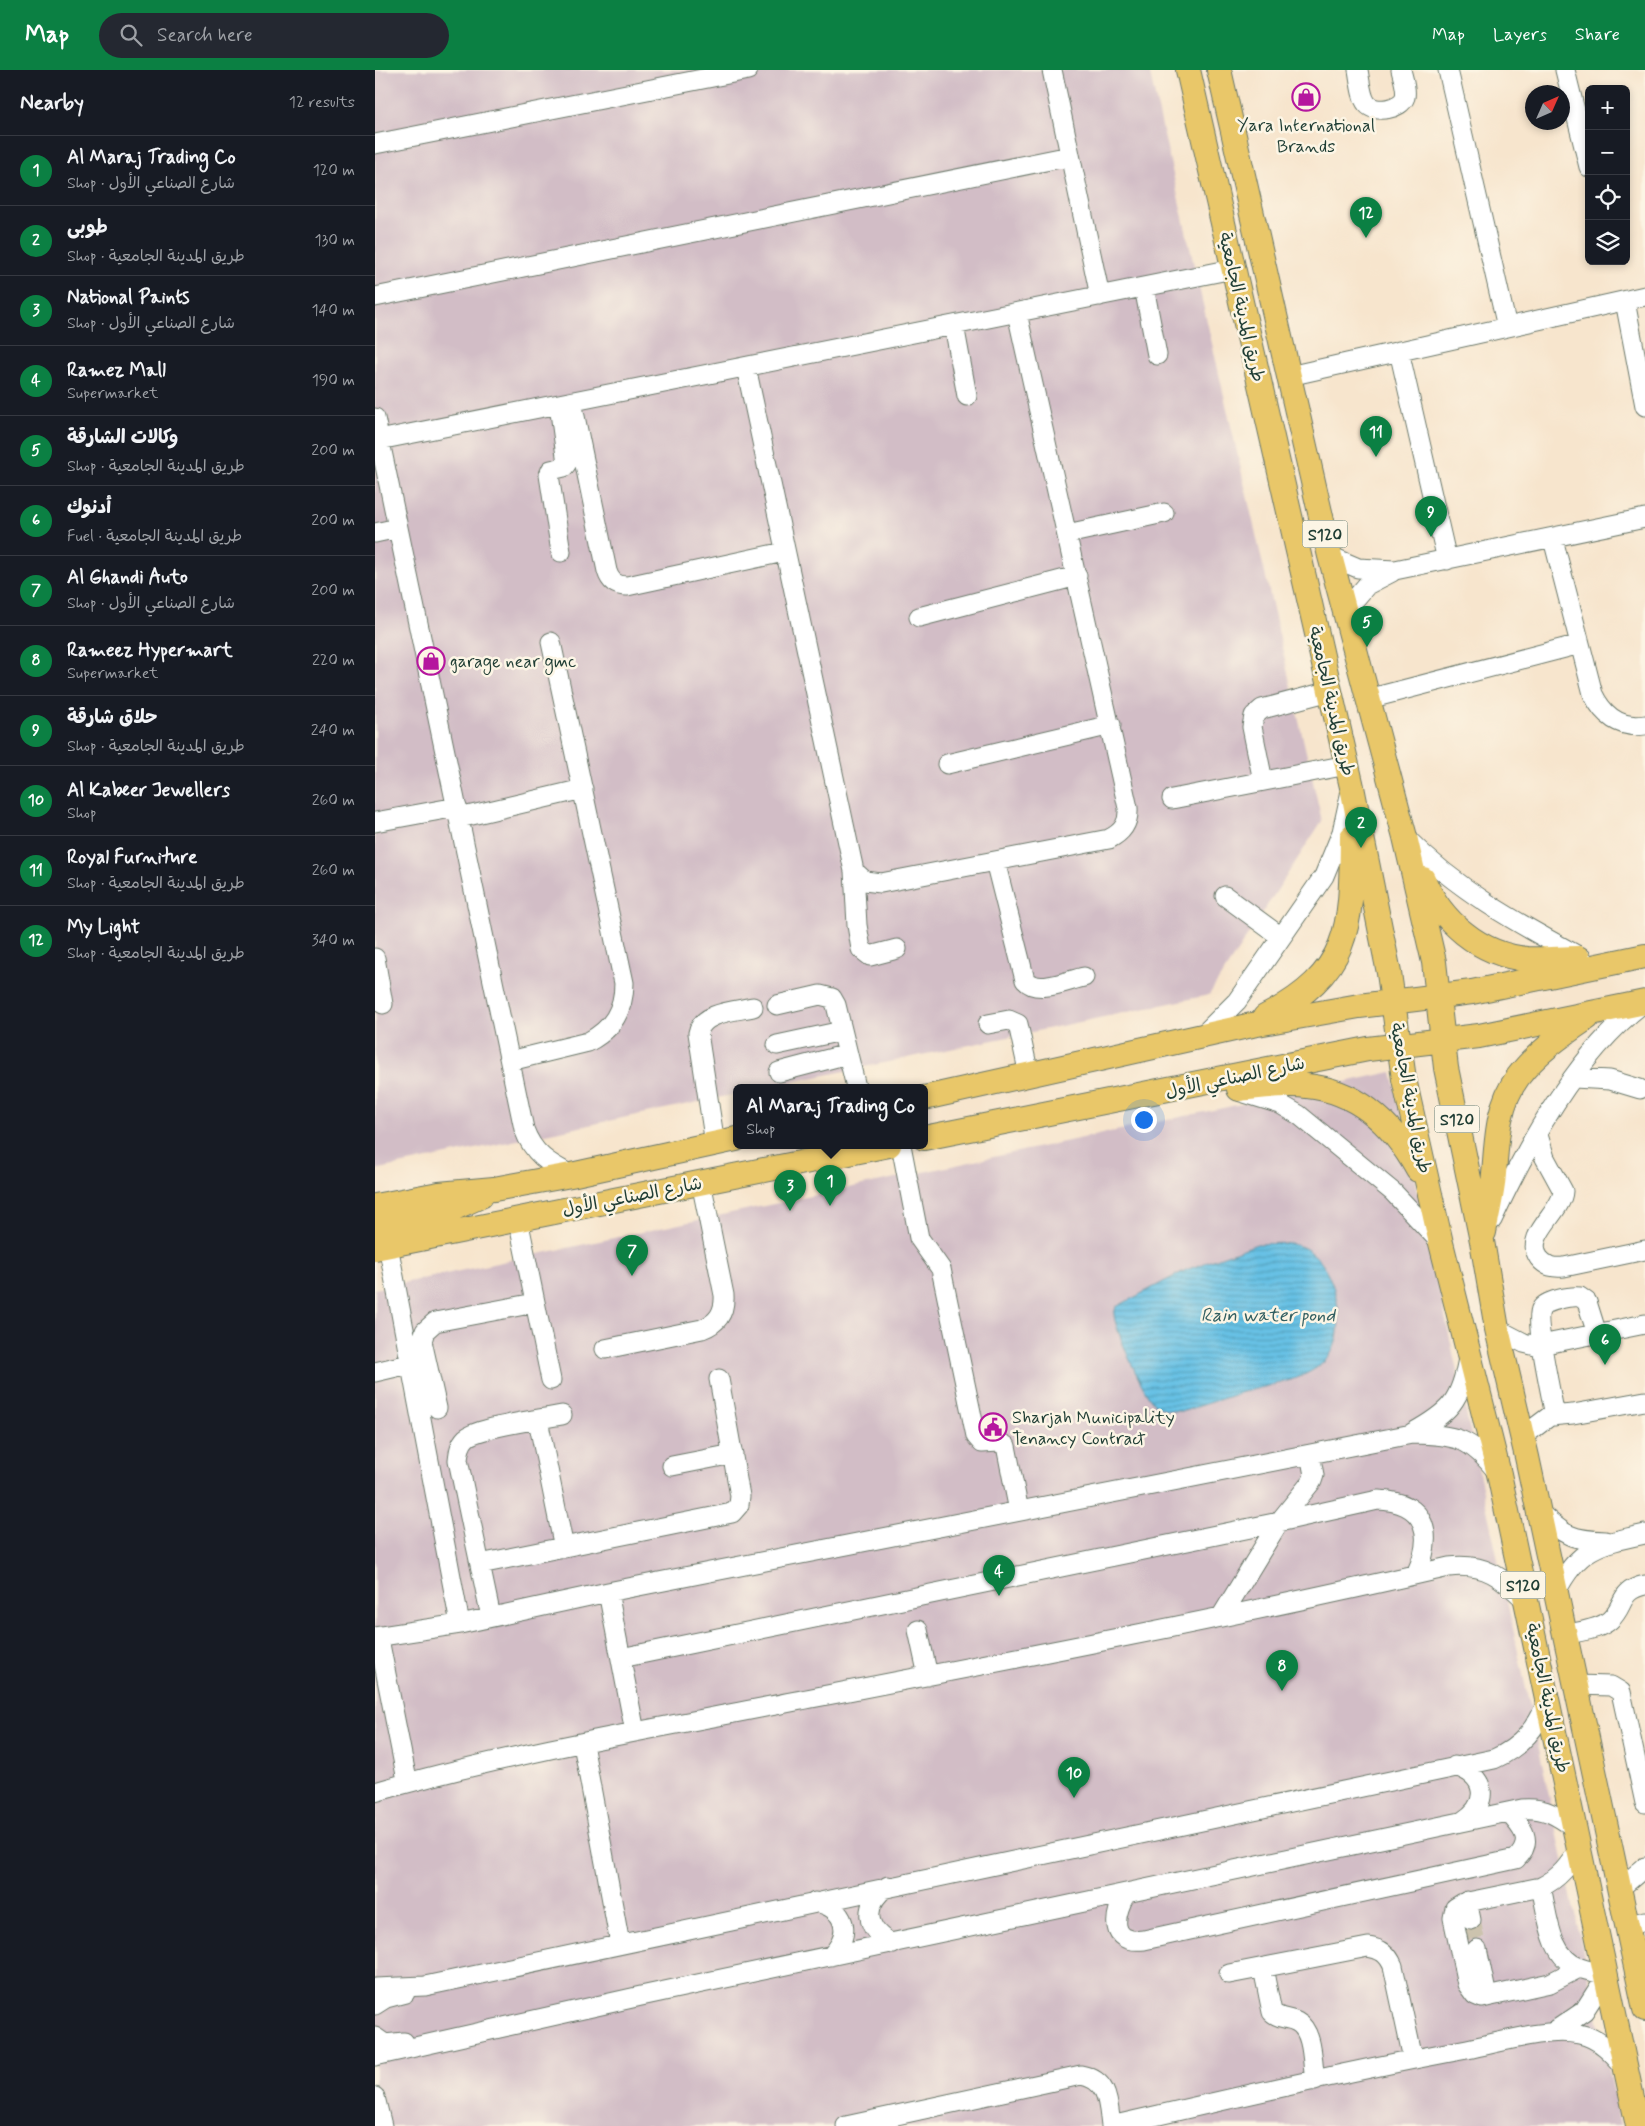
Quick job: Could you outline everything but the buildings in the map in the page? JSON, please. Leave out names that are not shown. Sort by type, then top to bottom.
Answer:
[{"type":"main road","name":"طريق المدينة الجامعية","points":[[1188,70],[1352,787],[1393,1001],[1404,1079],[1441,1244],[1499,1474],[1638,2126]]},
{"type":"main road","name":"طريق المدينة الجامعية","points":[[1219,70],[1330,556],[1405,836],[1434,962],[1442,1040],[1482,1241],[1497,1329],[1556,1592],[1619,1889],[1636,1924],[1645,2009]]},
{"type":"main road","points":[[1251,1025],[1283,1008],[1311,986],[1333,960],[1342,943],[1351,905],[1352,787]]},
{"type":"main road","points":[[1405,836],[1435,902],[1447,918],[1474,940],[1493,951],[1518,958],[1583,958],[1606,962]]},
{"type":"main road","points":[[928,1097],[1251,1025],[1393,1001],[1472,992],[1606,962],[1645,956]]},
{"type":"main road","name":"شارع الصناعي الأول","points":[[928,1137],[1157,1093],[1368,1049],[1479,1036],[1644,1003]]},
{"type":"main road","points":[[1482,1241],[1493,1186],[1500,1120],[1507,1098],[1517,1079],[1543,1050],[1594,1013]]},
{"type":"main road","points":[[1157,1093],[1307,1086],[1335,1092],[1361,1104],[1380,1118],[1396,1135],[1409,1154],[1431,1196]]},
{"type":"main road","name":"شارع الصناعي الأول","points":[[375,1206],[439,1194],[494,1189],[571,1175],[726,1141]]},
{"type":"main road","name":"شارع الصناعي الأول","points":[[379,1240],[518,1219],[869,1149]]},
{"type":"main road","points":[[379,1240],[453,1209],[494,1189]]},
{"type":"street","points":[[375,144],[748,70]]},
{"type":"street","points":[[1052,70],[1099,296]]},
{"type":"street","points":[[1358,70],[1365,100],[1370,107],[1378,109],[1397,106],[1404,100],[1406,91],[1401,70]]},
{"type":"street","points":[[1449,70],[1507,328]]},
{"type":"street","points":[[1565,70],[1585,151]]},
{"type":"street","points":[[375,297],[1070,156]]},
{"type":"street","points":[[571,1175],[547,1162],[529,1142],[510,1061],[376,427],[565,403],[1233,269]]},
{"type":"street","points":[[1144,287],[1157,355]]},
{"type":"street","points":[[1289,376],[1645,296]]},
{"type":"street","points":[[1625,300],[1645,406]]},
{"type":"street","points":[[854,871],[865,881],[881,883],[1109,839],[1125,827],[1129,818],[1111,725],[1017,312]]},
{"type":"street","points":[[954,325],[967,396]]},
{"type":"street","points":[[1399,351],[1447,560]]},
{"type":"street","points":[[746,367],[784,552],[854,871],[861,950],[870,956],[897,949]]},
{"type":"street","points":[[565,403],[608,576],[616,584],[627,586],[784,552]]},
{"type":"street","points":[[561,552],[549,475],[551,470],[563,467],[567,460],[565,403]]},
{"type":"street","points":[[1067,534],[1164,513]]},
{"type":"street","points":[[1330,556],[1358,568],[1395,570],[1553,539],[1645,518]]},
{"type":"street","points":[[375,533],[398,528]]},
{"type":"street","points":[[1553,539],[1593,694],[1599,706],[1609,717],[1622,724],[1635,727],[1645,725]]},
{"type":"street","points":[[1345,612],[1367,585],[1395,570]]},
{"type":"street","points":[[919,617],[1077,576]]},
{"type":"street","points":[[510,1061],[588,1042],[609,1028],[621,1007],[624,983],[551,642]]},
{"type":"street","points":[[1368,699],[1580,644]]},
{"type":"street","points":[[1263,781],[1252,727],[1254,716],[1263,709],[1330,691]]},
{"type":"street","points":[[947,764],[1111,725]]},
{"type":"street","points":[[1172,799],[1347,765]]},
{"type":"street","points":[[1200,1037],[1237,1001],[1327,869],[1342,832],[1352,787]]},
{"type":"street","points":[[375,822],[458,813],[583,789]]},
{"type":"street","points":[[1405,836],[1438,869],[1459,885],[1513,920],[1583,958]]},
{"type":"street","points":[[995,861],[1025,980],[1031,986],[1040,987],[1083,977]]},
{"type":"street","points":[[1225,896],[1281,937]]},
{"type":"street","points":[[375,958],[383,1004]]},
{"type":"street","points":[[777,1005],[820,995],[828,996],[836,1005],[855,1084]]},
{"type":"street","points":[[1482,1241],[1511,1180],[1574,1078],[1609,1033],[1644,1003]]},
{"type":"street","points":[[726,1141],[698,1034],[699,1028],[701,1023],[710,1017],[753,1007]]},
{"type":"street","points":[[988,1024],[1009,1020],[1018,1024],[1029,1075]]},
{"type":"street","points":[[777,1045],[842,1031]]},
{"type":"street","points":[[779,1072],[848,1054]]},
{"type":"street","points":[[1574,1078],[1610,1080],[1640,1089]]},
{"type":"street","points":[[1233,1089],[1280,1104],[1299,1115],[1393,1192],[1441,1244]]},
{"type":"street","points":[[1538,1135],[1545,1158],[1563,1191],[1561,1202],[1539,1233],[1535,1243],[1537,1254],[1543,1263],[1553,1268],[1564,1267],[1645,1250]]},
{"type":"street","points":[[902,1149],[919,1238],[941,1269],[976,1436],[983,1443],[999,1442],[1008,1449],[1019,1511]]},
{"type":"street","points":[[605,1349],[702,1329],[709,1326],[720,1316],[725,1302],[701,1182]]},
{"type":"street","points":[[518,1219],[551,1380]]},
{"type":"street","points":[[379,1240],[409,1364],[460,1624]]},
{"type":"street","points":[[1555,1416],[1542,1346],[1539,1315],[1541,1308],[1547,1304],[1575,1297],[1587,1302],[1597,1334]]},
{"type":"street","points":[[437,1408],[422,1341],[427,1327],[435,1322],[535,1303]]},
{"type":"street","points":[[1497,1329],[1525,1343],[1542,1346],[1645,1324]]},
{"type":"street","points":[[1412,1434],[1438,1419],[1456,1400],[1462,1389],[1469,1352]]},
{"type":"street","points":[[375,1372],[409,1364]]},
{"type":"street","points":[[480,1564],[728,1516],[736,1510],[740,1501],[719,1379]]},
{"type":"street","points":[[1522,1437],[1545,1419],[1645,1400]]},
{"type":"street","points":[[491,1617],[458,1460],[461,1444],[466,1438],[480,1431],[562,1415]]},
{"type":"street","points":[[538,1420],[564,1548]]},
{"type":"street","points":[[407,1775],[377,1642],[388,1642],[402,1632],[460,1624],[608,1592],[1412,1434],[1446,1434],[1467,1441],[1484,1455],[1499,1474]]},
{"type":"street","points":[[672,1466],[733,1454]]},
{"type":"street","points":[[1221,1617],[1279,1522],[1312,1481],[1314,1475],[1310,1454]]},
{"type":"street","points":[[621,1658],[1379,1500],[1393,1500],[1406,1506],[1417,1515],[1424,1527],[1427,1541],[1425,1555],[1416,1574]]},
{"type":"street","points":[[1538,1511],[1559,1530],[1573,1538],[1612,1541]]},
{"type":"street","points":[[1556,1592],[1573,1563],[1591,1550],[1612,1541],[1645,1534]]},
{"type":"street","points":[[375,1792],[429,1776],[635,1732],[1221,1617],[1449,1567],[1474,1566],[1497,1575],[1527,1601]]},
{"type":"street","points":[[1565,1635],[1605,1624],[1611,1619],[1626,1593],[1645,1586]]},
{"type":"street","points":[[608,1592],[635,1732]]},
{"type":"street","points":[[918,1630],[928,1676]]},
{"type":"street","points":[[1576,1685],[1615,1687],[1621,1692],[1645,1803]]},
{"type":"street","points":[[375,2005],[386,1998],[425,1986],[1494,1759],[1520,1744],[1539,1721],[1548,1700]]},
{"type":"street","points":[[583,1744],[620,1944]]},
{"type":"street","points":[[1455,1766],[1468,1770],[1477,1778],[1482,1790],[1480,1804],[1474,1814],[1463,1822]]},
{"type":"street","points":[[375,1779],[407,1775],[429,1776]]},
{"type":"street","points":[[375,2056],[831,1956],[1532,1808],[1551,1812],[1578,1838],[1561,1876],[1541,1887],[1469,1911],[1459,1905],[1453,1913],[1467,1984],[1475,1995],[1487,1997],[1550,1983],[1579,1968]]},
{"type":"street","points":[[1126,1893],[1115,1916],[1121,1933],[1127,1939],[1137,1941],[1154,1938],[1516,1859],[1523,1852],[1526,1844],[1526,1834],[1508,1812]]},
{"type":"street","points":[[1619,1889],[1645,1867]]},
{"type":"street","points":[[889,1886],[878,1893],[871,1904],[869,1917],[873,1929],[881,1939],[893,1944]]},
{"type":"street","points":[[1541,1887],[1555,1945],[1570,1963],[1579,1968],[1607,1975],[1584,2011],[1553,2032]]},
{"type":"street","points":[[815,1902],[827,1905],[837,1912],[843,1923],[844,1935],[840,1947],[831,1956]]},
{"type":"street","points":[[1229,1974],[1369,1947],[1384,1953],[1393,1966],[1413,2059]]},
{"type":"street","points":[[1477,1949],[1487,1997]]},
{"type":"street","points":[[1263,1968],[1272,2012],[1282,2018],[1299,2023],[1307,2032],[1315,2081]]},
{"type":"street","points":[[375,1988],[425,1986]]},
{"type":"street","points":[[846,2126],[1081,2076],[1098,2081],[1104,2088],[1111,2126],[1413,2059],[1553,2032],[1579,2034],[1593,2039],[1614,2053],[1627,2070]]},
{"type":"street","points":[[375,2037],[385,2044],[396,2044],[417,2039],[435,2042]]},
{"type":"street","points":[[375,2097],[382,2126]]},
{"type":"shaded area","points":[[375,70],[1149,70],[1322,821],[1209,995],[782,1084],[733,1084],[733,1095],[375,1170]]},
{"type":"shaded area","points":[[1392,1072],[1621,2126],[375,2126],[375,1289]]},
{"type":"water","name":"Rain water pond","points":[[1257,1244],[1293,1244],[1306,1249],[1321,1262],[1329,1275],[1338,1306],[1339,1322],[1333,1350],[1317,1368],[1297,1378],[1243,1392],[1184,1411],[1159,1407],[1144,1389],[1130,1361],[1115,1322],[1114,1314],[1116,1307],[1186,1270]]},
{"type":"tunnel","points":[[1471,1920],[1477,1949]]},
{"type":"place","name":"Yara International Brands","points":[[1306,97]]},
{"type":"place","name":"My Light","points":[[1366,238]]},
{"type":"place","name":"Royal Furniture","points":[[1376,457]]},
{"type":"place","name":"حلاق شارقة","points":[[1431,537]]},
{"type":"place","name":"وكالات الشارقة","points":[[1367,647]]},
{"type":"place","name":"garage near gmc","points":[[431,661]]},
{"type":"place","name":"طوبى","points":[[1361,848]]},
{"type":"place","name":"Al Maraj Trading Co","points":[[830,1206]]},
{"type":"place","name":"National Paints","points":[[790,1211]]},
{"type":"place","name":"Al Ghandi Auto","points":[[632,1276]]},
{"type":"place","name":"أدنوك","points":[[1605,1365]]},
{"type":"place","name":"Sharjah Municipality Tenancy Contract","points":[[993,1427]]},
{"type":"place","name":"Ramez Mall","points":[[999,1596]]},
{"type":"place","name":"Rameez Hypermart","points":[[1282,1691]]},
{"type":"place","name":"Al Kabeer Jewellers","points":[[1074,1798]]}]
